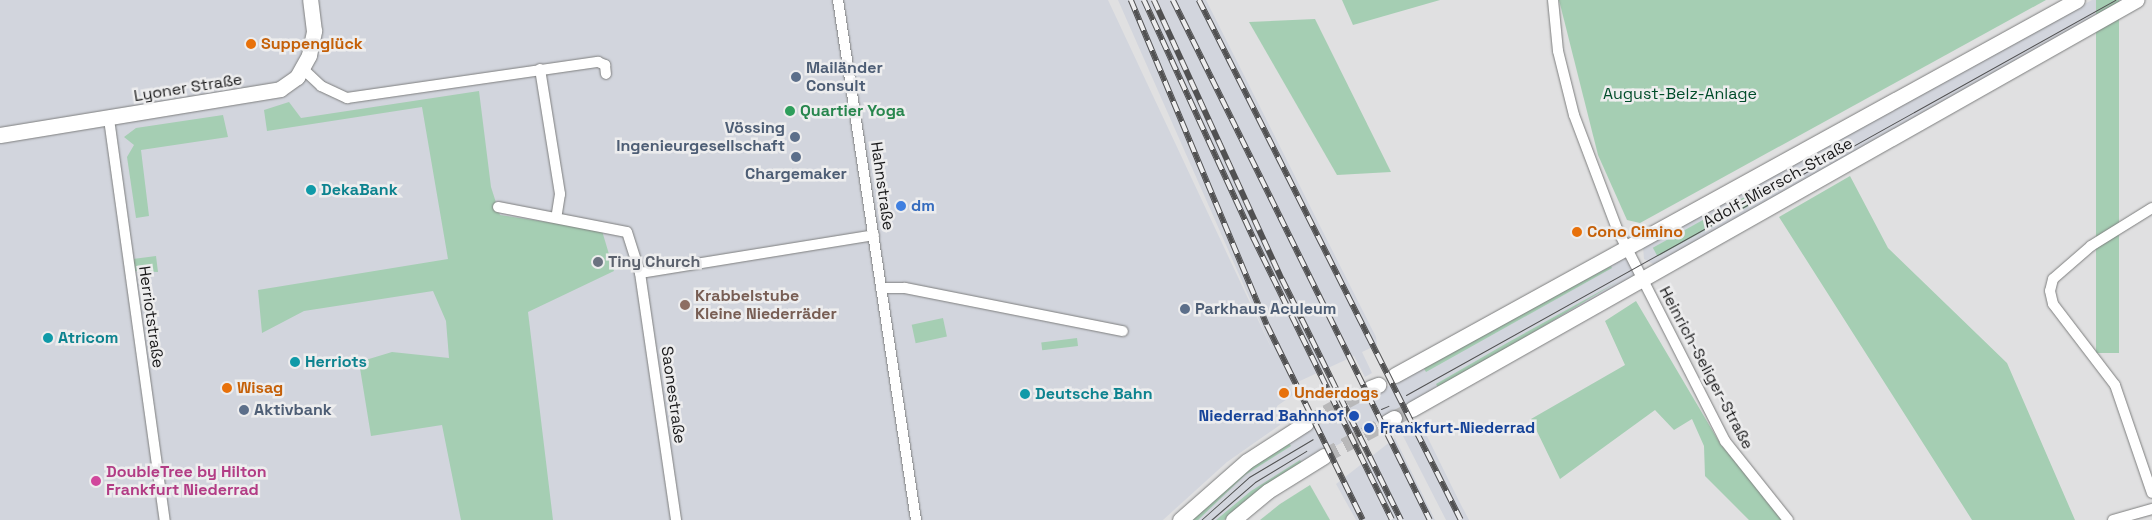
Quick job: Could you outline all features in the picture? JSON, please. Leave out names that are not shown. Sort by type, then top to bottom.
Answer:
[{"type":"main road","points":[[303,69],[314,31],[310,0]]},
{"type":"main road","name":"Adolf-Miersch-Straße","points":[[1395,375],[2077,0]]},
{"type":"main road","name":"Adolf-Miersch-Straße","points":[[1412,409],[2136,0]]},
{"type":"main road","name":"Lyoner Straße","points":[[0,135],[109,119],[280,89],[303,69]]},
{"type":"main road","points":[[1180,520],[1247,461],[1306,423]]},
{"type":"main road","points":[[1233,520],[1268,491],[1324,456]]},
{"type":"street","name":"Hahnstraße","points":[[838,0],[916,520]]},
{"type":"street","name":"Heinrich-Seliger-Straße","points":[[1554,0],[1558,51],[1582,142],[1627,248],[1725,440],[1788,520]]},
{"type":"street","points":[[303,69],[321,86],[347,98],[598,62],[605,65],[606,74]]},
{"type":"street","points":[[540,69],[560,194],[556,218]]},
{"type":"street","name":"Herriotstraße","points":[[109,119],[165,520]]},
{"type":"street","name":"Saonestraße","points":[[498,207],[627,232],[640,274],[676,520]]},
{"type":"street","points":[[2152,208],[2091,246],[2053,279],[2050,292],[2054,304],[2115,384],[2152,493]]},
{"type":"street","points":[[640,274],[874,235]]},
{"type":"street","points":[[881,288],[905,288],[1123,330]]},
{"type":"street","points":[[2113,520],[2152,509]]},
{"type":"shaded area","points":[[0,0],[1108,0],[1275,356],[1118,0],[1206,0],[1376,337],[1377,345],[1362,352],[1372,373],[1365,377],[1354,356],[1289,386],[1293,395],[1277,406],[1280,425],[1227,462],[1163,520],[0,520]]},
{"type":"shaded area","points":[[2092,0],[2124,0],[1655,265],[1644,259],[1643,247]]},
{"type":"shaded area","points":[[1627,256],[1636,275],[1311,460],[1224,520],[1191,520],[1229,483],[1288,441]]},
{"type":"shaded area","points":[[1421,424],[1469,520],[1446,520],[1402,434]]},
{"type":"shaded area","points":[[1395,438],[1435,520],[1356,520],[1336,484]]},
{"type":"green space","points":[[1342,0],[1440,0],[1353,25]]},
{"type":"green space","name":"August-Belz-Anlage","points":[[1559,0],[2046,0],[1640,223],[1627,220],[1598,155]]},
{"type":"green space","points":[[2096,0],[2119,0],[2119,353],[2096,353]]},
{"type":"green space","points":[[1315,19],[1391,172],[1337,175],[1249,22]]},
{"type":"green space","points":[[479,91],[491,187],[500,215],[553,223],[600,224],[614,271],[528,312],[553,520],[461,520],[442,425],[371,436],[359,362],[392,352],[449,358],[446,321],[433,291],[304,311],[262,333],[258,290],[448,259],[422,107],[267,131],[264,110],[289,102],[301,118]]},
{"type":"green space","points":[[223,115],[228,137],[141,150],[149,216],[136,218],[127,157],[134,145],[124,137],[136,128]]},
{"type":"green space","points":[[1784,175],[1789,184],[1658,256],[1653,248]]},
{"type":"green space","points":[[1850,176],[1888,248],[2007,363],[2075,520],[1972,520],[1779,217]]},
{"type":"green space","points":[[156,256],[158,272],[135,271],[133,259]]},
{"type":"green space","points":[[1611,266],[1612,268],[1426,372],[1423,367]]},
{"type":"green space","points":[[1617,282],[1439,389],[1436,384],[1507,343]]},
{"type":"green space","points":[[1636,301],[1721,445],[1788,520],[1749,520],[1705,476],[1704,446],[1692,419],[1674,430],[1655,410],[1560,479],[1531,419],[1625,365],[1605,321]]},
{"type":"green space","points":[[943,318],[947,337],[916,343],[912,325]]},
{"type":"green space","points":[[1077,338],[1078,346],[1042,350],[1041,342]]},
{"type":"green space","points":[[1288,441],[1291,446],[1245,475],[1198,520],[1191,520],[1244,472]]},
{"type":"green space","points":[[1300,460],[1303,465],[1224,520],[1216,520],[1251,491]]},
{"type":"green space","points":[[1310,485],[1330,520],[1260,520],[1280,504]]},
{"type":"tunnel","points":[[1306,423],[1370,388]]},
{"type":"tunnel","points":[[1394,418],[1412,409]]},
{"type":"tunnel","points":[[1324,456],[1387,422]]},
{"type":"tram line","points":[[1406,395],[2115,0]]},
{"type":"tram line","points":[[1381,409],[1388,406]]},
{"type":"tram line","points":[[1201,520],[1249,477],[1313,439]]},
{"type":"tram line","points":[[1211,520],[1255,482],[1306,451]]},
{"type":"railway","points":[[1131,0],[1267,325],[1363,520]]},
{"type":"railway","points":[[1144,0],[1253,237],[1392,520]]},
{"type":"railway","points":[[1154,0],[1282,279],[1401,520]]},
{"type":"railway","points":[[1173,0],[1430,520]]},
{"type":"railway","points":[[1199,0],[1461,520]]},
{"type":"place","name":"Suppenglück","points":[[251,44]]},
{"type":"place","name":"Mailänder Consult","points":[[796,77]]},
{"type":"place","name":"Quartier Yoga","points":[[790,111]]},
{"type":"place","name":"Vössing Ingenieurgesellschaft","points":[[795,137]]},
{"type":"place","name":"Chargemaker","points":[[796,157]]},
{"type":"place","name":"DekaBank","points":[[311,190]]},
{"type":"place","name":"dm","points":[[901,206]]},
{"type":"place","name":"Cono Cimino","points":[[1577,232]]},
{"type":"place","name":"Tiny Church","points":[[598,262]]},
{"type":"place","name":"Krabbelstube Kleine Niederräder","points":[[685,305]]},
{"type":"place","name":"Parkhaus Aculeum","points":[[1185,309]]},
{"type":"place","name":"Atricom","points":[[48,338]]},
{"type":"place","name":"Herriots","points":[[295,362]]},
{"type":"place","name":"Wisag","points":[[227,388]]},
{"type":"place","name":"Underdogs","points":[[1284,393]]},
{"type":"place","name":"Deutsche Bahn","points":[[1025,394]]},
{"type":"place","name":"Aktivbank","points":[[244,410]]},
{"type":"place","name":"Niederrad Bahnhof","points":[[1354,416]]},
{"type":"place","name":"Frankfurt-Niederrad","points":[[1369,428]]},
{"type":"place","name":"DoubleTree by Hilton Frankfurt Niederrad","points":[[96,481]]}]
